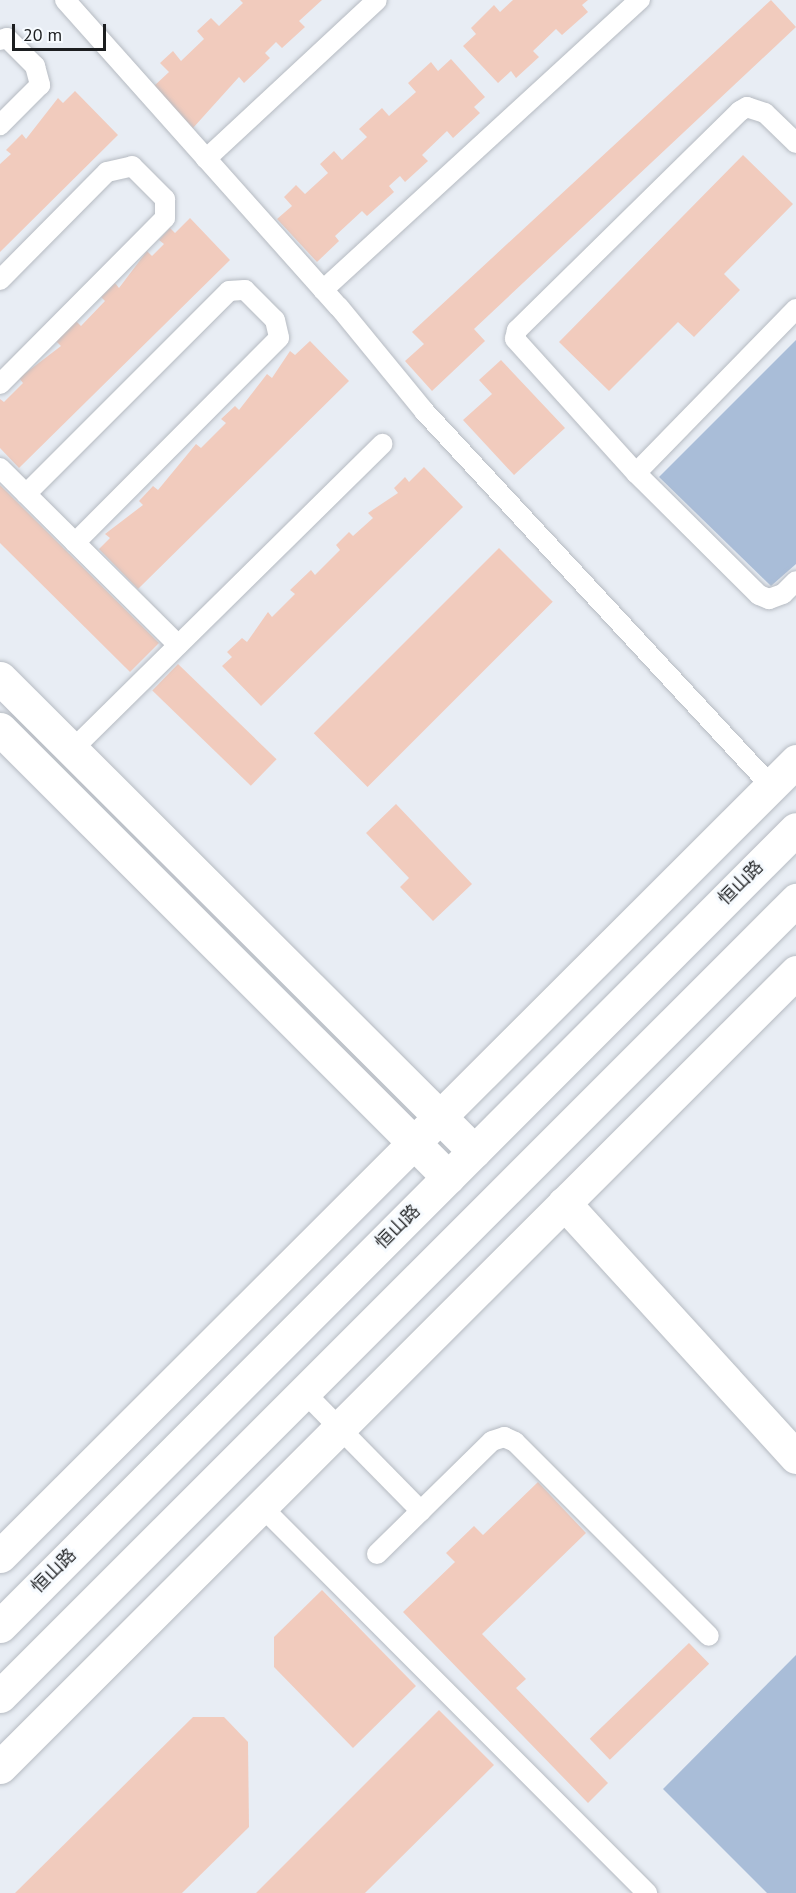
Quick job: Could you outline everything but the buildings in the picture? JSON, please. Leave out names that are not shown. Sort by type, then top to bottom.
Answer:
[{"type":"street","points":[[0,678],[474,1151]]},
{"type":"street","points":[[0,729],[448,1177]]},
{"type":"street","points":[[0,1556],[796,761]]},
{"type":"street","name":"恒山路","points":[[0,1626],[796,829]]},
{"type":"street","points":[[0,1695],[796,900]]},
{"type":"street","points":[[0,1767],[796,972]]},
{"type":"street","points":[[564,1203],[796,1457]]},
{"type":"lane","points":[[65,0],[323,290],[424,411],[771,786]]},
{"type":"lane","points":[[206,159],[377,0]]},
{"type":"lane","points":[[323,290],[640,0]]},
{"type":"lane","points":[[0,40],[7,38],[35,66],[40,85],[0,125]]},
{"type":"lane","points":[[796,142],[765,113],[747,106],[517,330],[515,339],[636,473],[759,595],[776,596],[796,581]]},
{"type":"lane","points":[[0,280],[107,172],[132,166],[165,199],[165,218],[0,384]]},
{"type":"lane","points":[[27,494],[229,291],[245,290],[275,320],[279,338],[75,543]]},
{"type":"lane","points":[[636,473],[796,309]]},
{"type":"lane","points":[[72,750],[382,444]]},
{"type":"lane","points":[[0,468],[178,645]]},
{"type":"lane","points":[[304,1392],[421,1511]]},
{"type":"lane","points":[[377,1554],[492,1441],[504,1437],[515,1442],[709,1636]]},
{"type":"lane","points":[[261,1506],[647,1893]]},
{"type":"shaded area","points":[[796,340],[796,564],[771,586],[659,477]]},
{"type":"shaded area","points":[[796,1655],[796,1893],[767,1893],[663,1789]]}]
